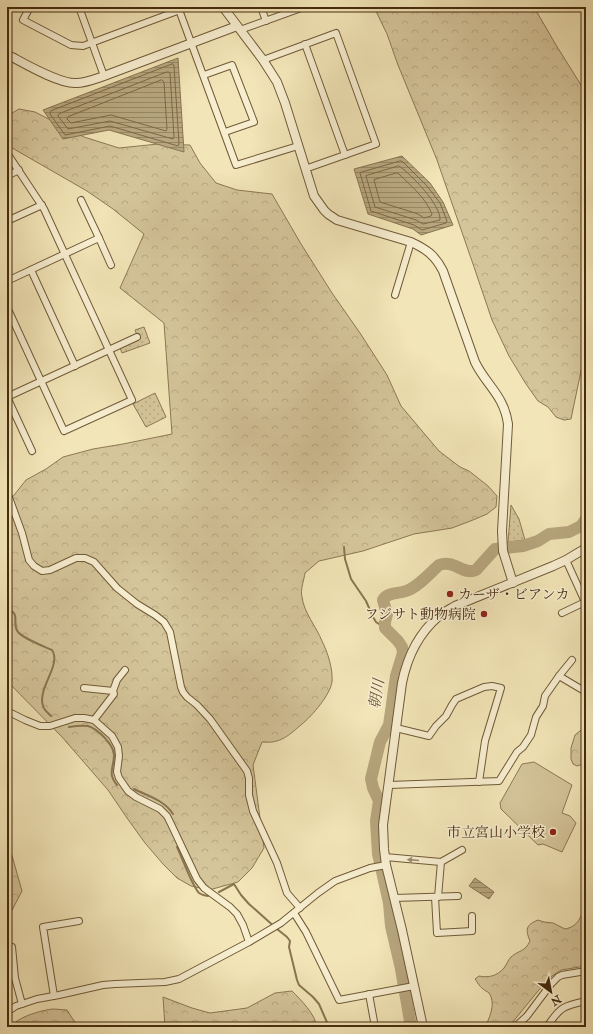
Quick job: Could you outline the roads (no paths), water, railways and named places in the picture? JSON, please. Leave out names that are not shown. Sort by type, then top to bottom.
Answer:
[{"type":"street","points":[[30,7],[23,20],[71,46],[83,46],[92,43],[179,9],[236,165],[298,146]]},
{"type":"street","points":[[223,7],[277,82],[314,196],[324,210],[332,217],[344,222],[411,242],[427,250],[440,265],[475,362],[505,409],[508,424],[502,542],[503,551],[513,583]]},
{"type":"street","points":[[261,7],[266,21]]},
{"type":"street","points":[[7,56],[12,57],[58,80],[75,84],[83,83],[192,43],[266,21],[304,7]]},
{"type":"street","points":[[81,8],[104,76]]},
{"type":"street","points":[[262,60],[336,33],[376,144],[305,169]]},
{"type":"street","points":[[305,44],[345,155]]},
{"type":"street","points":[[204,75],[232,65],[254,122],[225,132]]},
{"type":"street","points":[[7,153],[42,205],[132,400],[64,431],[7,307]]},
{"type":"street","points":[[7,176],[19,170]]},
{"type":"street","points":[[81,200],[111,265]]},
{"type":"street","points":[[7,221],[42,205]]},
{"type":"street","points":[[7,281],[99,238]]},
{"type":"street","points":[[395,295],[411,242]]},
{"type":"street","points":[[31,270],[75,366]]},
{"type":"street","points":[[32,451],[7,397],[137,337]]},
{"type":"street","points":[[7,492],[22,533],[29,560],[34,566],[42,570],[50,570],[76,558],[84,558],[94,562],[118,588],[137,604],[155,614],[164,622],[170,632],[183,692],[210,719],[247,772],[249,778],[249,795],[253,811],[277,863],[287,892],[300,908]]},
{"type":"street","points":[[423,1027],[410,987],[394,898],[384,862],[383,825],[402,683],[409,657],[427,629],[440,616],[455,606],[566,560],[586,548]]},
{"type":"street","points":[[562,613],[585,603],[566,560]]},
{"type":"street","points":[[389,785],[499,781],[517,752],[523,747],[531,735],[536,717],[543,706],[545,696],[572,660]]},
{"type":"street","points":[[94,720],[114,694],[113,691],[117,680],[125,670]]},
{"type":"street","points":[[559,676],[586,692]]},
{"type":"street","points":[[396,728],[429,736],[446,716],[456,699],[484,687],[492,686],[501,688],[485,741],[479,782]]},
{"type":"street","points":[[84,688],[113,691]]},
{"type":"street","points":[[7,711],[40,726],[50,726],[75,718],[94,720],[112,736],[118,747],[119,756],[117,772],[119,778],[128,791],[136,797],[160,809],[167,816],[197,879],[204,888],[237,914],[249,942]]},
{"type":"street","points":[[7,1011],[37,999],[103,985],[173,981],[179,979],[249,942],[277,925],[294,914],[318,893],[335,882],[384,862],[442,862],[462,850]]},
{"type":"street","points":[[442,862],[436,897],[437,933],[472,930],[472,916]]},
{"type":"street","points":[[394,898],[458,896]]},
{"type":"street","points":[[294,914],[306,932],[339,1000],[410,987]]},
{"type":"street","points":[[54,996],[43,927],[78,921]]},
{"type":"street","points":[[7,948],[12,947],[15,978],[22,1004]]},
{"type":"street","points":[[515,1027],[527,1016],[558,977],[586,971]]},
{"type":"street","points":[[369,994],[374,1025]]},
{"type":"street","points":[[547,1027],[554,1016],[561,1009],[586,1001]]},
{"type":"water","points":[[178,58],[184,152],[109,130],[63,139],[43,110]]},
{"type":"water","points":[[402,156],[430,183],[443,202],[453,225],[421,235],[413,229],[368,214],[354,169]]},
{"type":"water","points":[[475,878],[494,892],[489,899],[469,886]]},
{"type":"waterway","name":"朝川","points":[[411,1027],[401,969],[391,926],[389,903],[378,854],[376,821],[379,801],[371,779],[380,742],[389,725],[396,676],[403,653],[402,647],[398,641],[385,628],[387,614],[383,600],[390,594],[406,591],[415,587],[439,565],[449,564],[467,571],[476,570],[495,549],[523,546],[538,541],[549,534],[569,532],[581,526],[586,519]]},
{"type":"waterway","points":[[344,547],[345,559],[351,579],[366,601],[376,622],[385,628]]},
{"type":"waterway","points":[[7,609],[14,613],[16,629],[21,635],[52,650],[54,663],[43,692],[42,699],[46,711],[51,716]]},
{"type":"waterway","points":[[69,727],[88,726],[96,730],[105,738],[113,751],[114,760],[112,777],[117,785]]},
{"type":"waterway","points":[[134,789],[165,805],[173,814]]},
{"type":"waterway","points":[[177,847],[196,889],[200,894],[208,896]]},
{"type":"waterway","points":[[219,892],[234,884],[249,904],[287,937],[290,941],[289,947],[299,985],[319,1004],[329,1027]]},
{"type":"waterway","points":[[352,1027],[381,1024],[398,1027]]},
{"type":"place","name":"カーザ・ビアンカ","points":[[450,594]]},
{"type":"place","name":"フジサト動物病院","points":[[484,614]]},
{"type":"place","name":"市立宮山小学校","points":[[553,832]]}]
